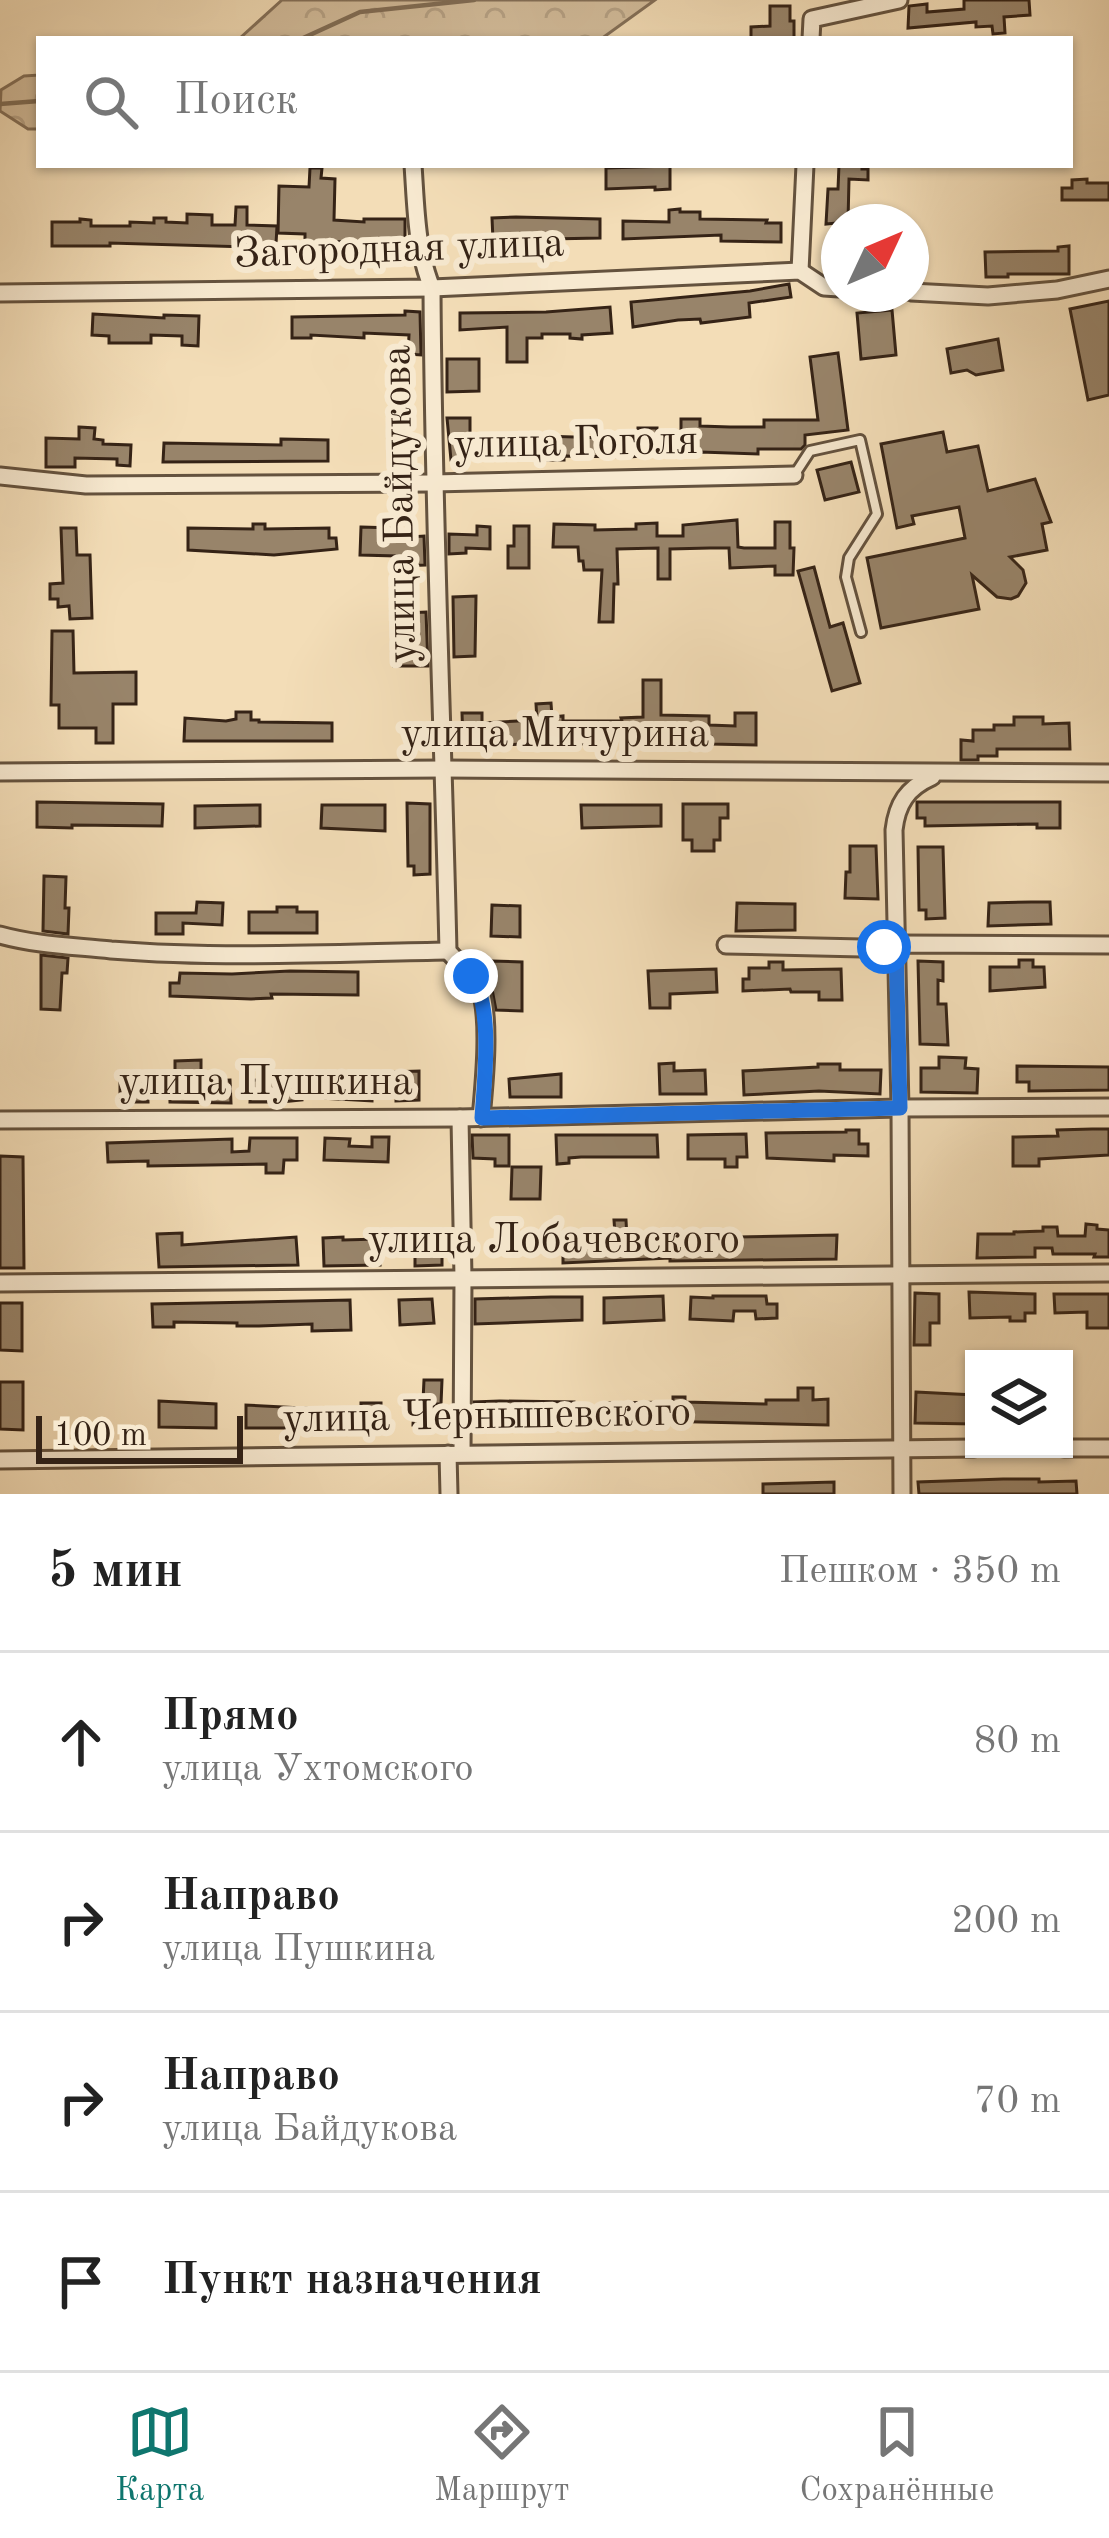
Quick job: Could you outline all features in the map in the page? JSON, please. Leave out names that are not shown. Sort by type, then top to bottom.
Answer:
[{"type":"street","points":[[811,36],[812,19],[899,0]]},
{"type":"street","name":"улица Байдукова","points":[[413,168],[419,243],[432,288],[433,483],[448,951]]},
{"type":"street","points":[[800,271],[805,168]]},
{"type":"street","name":"Загородная улица","points":[[0,293],[432,288],[800,271],[821,285]]},
{"type":"street","points":[[929,293],[988,296],[1057,290],[1109,279]]},
{"type":"street","name":"улица Гоголя","points":[[0,476],[86,485],[794,475]]},
{"type":"street","name":"улица Мичурина","points":[[0,772],[1109,773]]},
{"type":"street","points":[[902,1494],[896,815],[910,790],[940,774]]},
{"type":"street","points":[[0,935],[144,952],[448,951],[479,986],[483,1004],[482,1118]]},
{"type":"street","points":[[726,945],[1109,945]]},
{"type":"street","name":"улица Пушкина","points":[[0,1120],[482,1118],[1109,1107]]},
{"type":"street","points":[[449,1494],[463,1278],[460,1118]]},
{"type":"street","name":"улица Лобачевского","points":[[0,1283],[1109,1274]]},
{"type":"street","name":"улица Чернышевского","points":[[0,1460],[965,1448]]},
{"type":"street","points":[[1073,1448],[1109,1448]]},
{"type":"lane","points":[[794,475],[810,451],[860,440],[877,514],[850,558],[846,577],[861,632]]},
{"type":"green space","points":[[282,0],[655,0],[605,36],[242,36]]},
{"type":"green space","points":[[36,75],[36,129],[0,111],[1,90],[24,76]]},
{"type":"building","points":[[964,0],[1029,0],[1030,15],[1004,17],[1005,33],[993,34],[992,26],[976,27],[976,22],[908,28],[909,6],[927,4],[927,12],[964,9]]},
{"type":"building","points":[[770,6],[790,6],[794,36],[751,36],[751,27],[770,26]]},
{"type":"building","points":[[310,168],[322,168],[321,178],[335,179],[334,220],[405,219],[405,241],[305,242],[305,234],[278,233],[279,186],[309,187]]},
{"type":"building","points":[[606,168],[670,168],[670,189],[606,189]]},
{"type":"building","points":[[839,168],[868,169],[868,180],[849,179],[848,204],[827,204],[828,189],[838,189]]},
{"type":"building","points":[[1087,179],[1087,183],[1109,183],[1109,200],[1062,200],[1062,188],[1072,188],[1072,180]]},
{"type":"building","points":[[236,207],[247,207],[247,225],[277,226],[276,244],[52,246],[52,222],[80,219],[91,220],[91,226],[130,226],[130,222],[154,223],[154,218],[166,218],[166,222],[187,223],[187,214],[212,215],[212,225],[235,225]]},
{"type":"building","points":[[669,210],[700,212],[700,219],[781,223],[781,242],[721,241],[721,235],[623,239],[623,221],[669,222]]},
{"type":"building","points":[[492,218],[600,219],[600,238],[493,240]]},
{"type":"building","points":[[1069,246],[1069,274],[986,277],[985,252],[1058,251],[1058,247]]},
{"type":"building","points":[[789,284],[791,297],[749,303],[750,317],[633,327],[631,302]]},
{"type":"building","points":[[1109,301],[1109,395],[1088,400],[1070,309]]},
{"type":"building","points":[[610,307],[612,333],[582,335],[582,339],[570,338],[570,334],[527,338],[527,362],[507,362],[507,327],[460,330],[460,313]]},
{"type":"building","points":[[405,311],[420,312],[421,355],[408,354],[409,335],[292,338],[292,317],[405,315]]},
{"type":"building","points":[[892,312],[896,355],[861,359],[857,313]]},
{"type":"building","points":[[93,314],[199,316],[198,346],[182,345],[182,336],[151,335],[151,343],[109,343],[109,336],[92,335]]},
{"type":"building","points":[[998,339],[1003,370],[951,373],[947,349]]},
{"type":"building","points":[[838,353],[848,430],[805,435],[801,449],[544,460],[543,436],[638,439],[638,428],[657,428],[657,440],[681,440],[681,419],[700,419],[700,426],[730,427],[764,427],[764,420],[818,420],[810,357]]},
{"type":"building","points":[[447,359],[479,359],[479,391],[447,392]]},
{"type":"building","points":[[447,418],[470,418],[465,460],[451,460]]},
{"type":"building","points":[[79,427],[95,428],[94,439],[103,444],[131,445],[130,466],[117,465],[117,459],[75,458],[75,467],[46,467],[46,438],[79,439]]},
{"type":"building","points":[[943,432],[947,452],[978,446],[988,491],[1035,479],[1051,522],[1042,524],[1047,550],[1010,557],[1023,570],[1026,583],[1018,596],[997,597],[972,575],[979,609],[881,628],[867,558],[965,538],[959,507],[912,516],[914,524],[897,528],[881,444]]},
{"type":"building","points":[[281,439],[328,440],[328,461],[163,462],[164,443],[281,445]]},
{"type":"building","points":[[851,462],[859,492],[825,500],[817,470]]},
{"type":"building","points":[[737,520],[738,547],[744,548],[775,548],[775,522],[790,522],[793,575],[775,575],[775,566],[730,568],[729,548],[670,549],[670,579],[658,579],[658,548],[617,549],[613,622],[599,622],[602,570],[584,570],[578,547],[553,547],[554,524],[595,525],[595,530],[636,529],[636,524],[657,523],[657,536],[683,536],[683,525]]},
{"type":"building","points":[[253,524],[265,524],[265,529],[329,528],[337,549],[274,555],[188,550],[188,528],[253,529]]},
{"type":"building","points":[[477,526],[490,527],[490,549],[466,548],[466,553],[449,554],[449,534],[477,535]]},
{"type":"building","points":[[514,526],[529,526],[529,568],[508,568]]},
{"type":"building","points":[[361,527],[393,528],[393,538],[424,536],[425,565],[398,566],[397,556],[360,555]]},
{"type":"building","points":[[61,528],[76,528],[77,555],[90,555],[92,618],[70,619],[69,606],[58,607],[58,599],[50,599],[50,584],[63,583]]},
{"type":"building","points":[[814,567],[830,627],[843,623],[860,683],[832,691],[798,571]]},
{"type":"building","points":[[476,596],[475,656],[454,657],[453,597]]},
{"type":"building","points":[[426,612],[428,666],[394,666],[394,643],[408,643],[406,613]]},
{"type":"building","points":[[52,631],[73,631],[74,673],[136,672],[136,704],[113,704],[113,743],[96,743],[96,728],[59,728],[59,705],[51,705]]},
{"type":"building","points":[[643,680],[661,680],[661,715],[709,716],[709,725],[735,726],[735,713],[756,713],[756,745],[711,744],[711,737],[683,737],[683,743],[622,743],[622,737],[599,736],[600,744],[463,742],[462,713],[482,713],[482,723],[537,720],[536,704],[551,703],[552,717],[563,716],[563,721],[643,717]]},
{"type":"building","points":[[236,712],[251,712],[251,720],[259,722],[332,723],[332,741],[184,741],[185,718],[226,721],[236,719]]},
{"type":"building","points":[[1014,717],[1043,717],[1043,724],[1069,723],[1070,749],[997,749],[997,756],[961,760],[961,740],[973,741],[973,730],[1014,725]]},
{"type":"building","points":[[37,802],[163,804],[162,826],[37,827]]},
{"type":"building","points":[[917,802],[1060,802],[1060,828],[1037,828],[1037,824],[925,826],[925,818],[917,818]]},
{"type":"building","points":[[407,803],[430,804],[430,874],[414,875],[414,866],[408,866]]},
{"type":"building","points":[[683,804],[728,804],[728,818],[720,818],[720,840],[714,840],[714,851],[692,851],[692,840],[683,840]]},
{"type":"building","points":[[260,805],[260,826],[195,828],[195,806]]},
{"type":"building","points":[[322,805],[385,805],[385,831],[321,828]]},
{"type":"building","points":[[581,805],[661,805],[661,826],[582,828]]},
{"type":"building","points":[[850,846],[876,846],[878,899],[845,898]]},
{"type":"building","points":[[918,847],[943,847],[945,918],[926,919],[926,910],[919,910]]},
{"type":"building","points":[[44,876],[66,877],[68,934],[43,931]]},
{"type":"building","points":[[197,902],[223,903],[222,925],[183,923],[183,934],[156,934],[156,913],[196,913]]},
{"type":"building","points":[[1050,902],[1051,924],[988,926],[989,903]]},
{"type":"building","points":[[737,903],[795,904],[795,930],[736,931]]},
{"type":"building","points":[[492,905],[520,906],[520,937],[491,936]]},
{"type":"building","points":[[277,907],[317,912],[317,933],[249,933],[249,912],[277,912]]},
{"type":"building","points":[[41,955],[68,958],[67,973],[62,973],[60,1010],[41,1009]]},
{"type":"building","points":[[1019,960],[1033,960],[1033,967],[1044,967],[1045,987],[990,991],[990,967],[1019,967]]},
{"type":"building","points":[[491,961],[522,962],[522,1011],[496,1010]]},
{"type":"building","points":[[918,961],[943,962],[938,1004],[946,1004],[948,1045],[920,1044]]},
{"type":"building","points":[[769,962],[783,962],[783,970],[841,969],[842,1000],[819,1000],[819,992],[790,989],[743,991],[749,968],[769,968]]},
{"type":"building","points":[[716,969],[717,992],[670,994],[670,1008],[650,1008],[648,971]]},
{"type":"building","points":[[358,972],[358,995],[170,996],[170,983],[179,983],[180,973]]},
{"type":"building","points":[[939,1057],[966,1058],[965,1068],[978,1069],[977,1093],[921,1092],[921,1068],[939,1068]]},
{"type":"building","points":[[201,1060],[201,1081],[230,1080],[231,1103],[170,1102],[169,1077],[175,1077],[175,1061]]},
{"type":"building","points":[[674,1063],[674,1071],[705,1070],[706,1094],[660,1094],[659,1064]]},
{"type":"building","points":[[840,1064],[840,1070],[881,1070],[880,1094],[744,1095],[743,1071]]},
{"type":"building","points":[[1017,1066],[1109,1067],[1109,1090],[1029,1091],[1029,1082],[1017,1082]]},
{"type":"building","points":[[419,1071],[419,1100],[396,1101],[396,1095],[372,1096],[372,1101],[302,1097],[250,1102],[251,1080],[302,1077],[390,1082],[390,1072]]},
{"type":"building","points":[[120,1073],[147,1073],[148,1102],[120,1102]]},
{"type":"building","points":[[561,1074],[561,1097],[510,1097],[509,1079]]},
{"type":"building","points":[[1109,1129],[1109,1155],[1039,1159],[1039,1166],[1013,1166],[1013,1137]]},
{"type":"building","points":[[859,1130],[859,1144],[868,1144],[868,1156],[834,1155],[834,1161],[767,1158],[766,1133]]},
{"type":"building","points":[[746,1134],[747,1157],[737,1157],[737,1167],[725,1167],[725,1159],[688,1159],[688,1135]]},
{"type":"building","points":[[472,1135],[509,1135],[509,1166],[495,1166],[495,1159],[473,1158]]},
{"type":"building","points":[[556,1135],[657,1135],[658,1157],[581,1157],[557,1164]]},
{"type":"building","points":[[372,1137],[389,1137],[388,1162],[324,1160],[325,1138],[350,1139],[349,1146],[372,1147]]},
{"type":"building","points":[[250,1138],[297,1138],[297,1160],[284,1160],[283,1173],[266,1173],[266,1164],[108,1162],[107,1143],[232,1139],[232,1152],[249,1151]]},
{"type":"building","points":[[0,1156],[23,1157],[24,1268],[0,1268]]},
{"type":"building","points":[[512,1167],[541,1167],[540,1199],[511,1199]]},
{"type":"building","points":[[614,1220],[626,1220],[627,1239],[837,1235],[836,1259],[563,1263],[563,1242],[601,1242],[601,1234],[615,1234]]},
{"type":"building","points":[[1086,1224],[1109,1230],[1109,1257],[1053,1254],[1052,1248],[1035,1248],[1035,1257],[977,1258],[978,1234],[1057,1227],[1058,1236],[1085,1236]]},
{"type":"building","points":[[182,1233],[182,1245],[296,1237],[298,1265],[159,1267],[157,1234]]},
{"type":"building","points":[[323,1238],[379,1239],[380,1265],[324,1266]]},
{"type":"building","points":[[415,1238],[442,1238],[442,1265],[415,1266]]},
{"type":"building","points":[[969,1292],[1035,1294],[1035,1313],[1025,1313],[1025,1321],[970,1318]]},
{"type":"building","points":[[915,1293],[939,1294],[939,1323],[930,1323],[930,1345],[914,1345]]},
{"type":"building","points":[[1054,1294],[1109,1294],[1109,1328],[1087,1328],[1087,1312],[1055,1313]]},
{"type":"building","points":[[663,1296],[664,1320],[604,1323],[604,1298]]},
{"type":"building","points":[[766,1296],[767,1304],[777,1304],[777,1318],[756,1319],[755,1311],[734,1311],[733,1321],[690,1319],[691,1297]]},
{"type":"building","points":[[582,1297],[582,1320],[475,1324],[475,1299]]},
{"type":"building","points":[[432,1299],[434,1323],[400,1325],[399,1300]]},
{"type":"building","points":[[350,1300],[351,1330],[312,1331],[312,1324],[174,1322],[174,1327],[153,1327],[152,1304]]},
{"type":"building","points":[[0,1303],[22,1303],[22,1351],[0,1350]]},
{"type":"building","points":[[424,1380],[442,1380],[441,1404],[434,1404],[434,1425],[413,1425],[414,1401],[423,1401]]},
{"type":"building","points":[[0,1382],[23,1382],[23,1430],[0,1429]]},
{"type":"building","points":[[798,1388],[813,1388],[813,1400],[828,1399],[828,1425],[609,1424],[609,1403],[673,1402],[673,1397],[685,1397],[685,1402],[766,1404],[766,1400],[798,1400]]},
{"type":"building","points":[[916,1392],[965,1395],[965,1424],[915,1423]]},
{"type":"building","points":[[159,1401],[216,1404],[216,1428],[159,1427]]},
{"type":"building","points":[[474,1402],[574,1402],[574,1423],[474,1426]]},
{"type":"building","points":[[361,1403],[381,1403],[381,1428],[246,1428],[246,1405],[361,1411]]},
{"type":"building","points":[[1076,1481],[1077,1494],[919,1494],[918,1482]]},
{"type":"building","points":[[834,1482],[834,1494],[763,1494],[763,1484]]},
{"type":"waterway","points":[[308,36],[360,12],[474,0]]},
{"type":"waterway","points":[[0,104],[36,101]]},
{"type":"route","points":[[471,976],[483,1004],[482,1118],[900,1108],[896,944],[884,947]]}]
